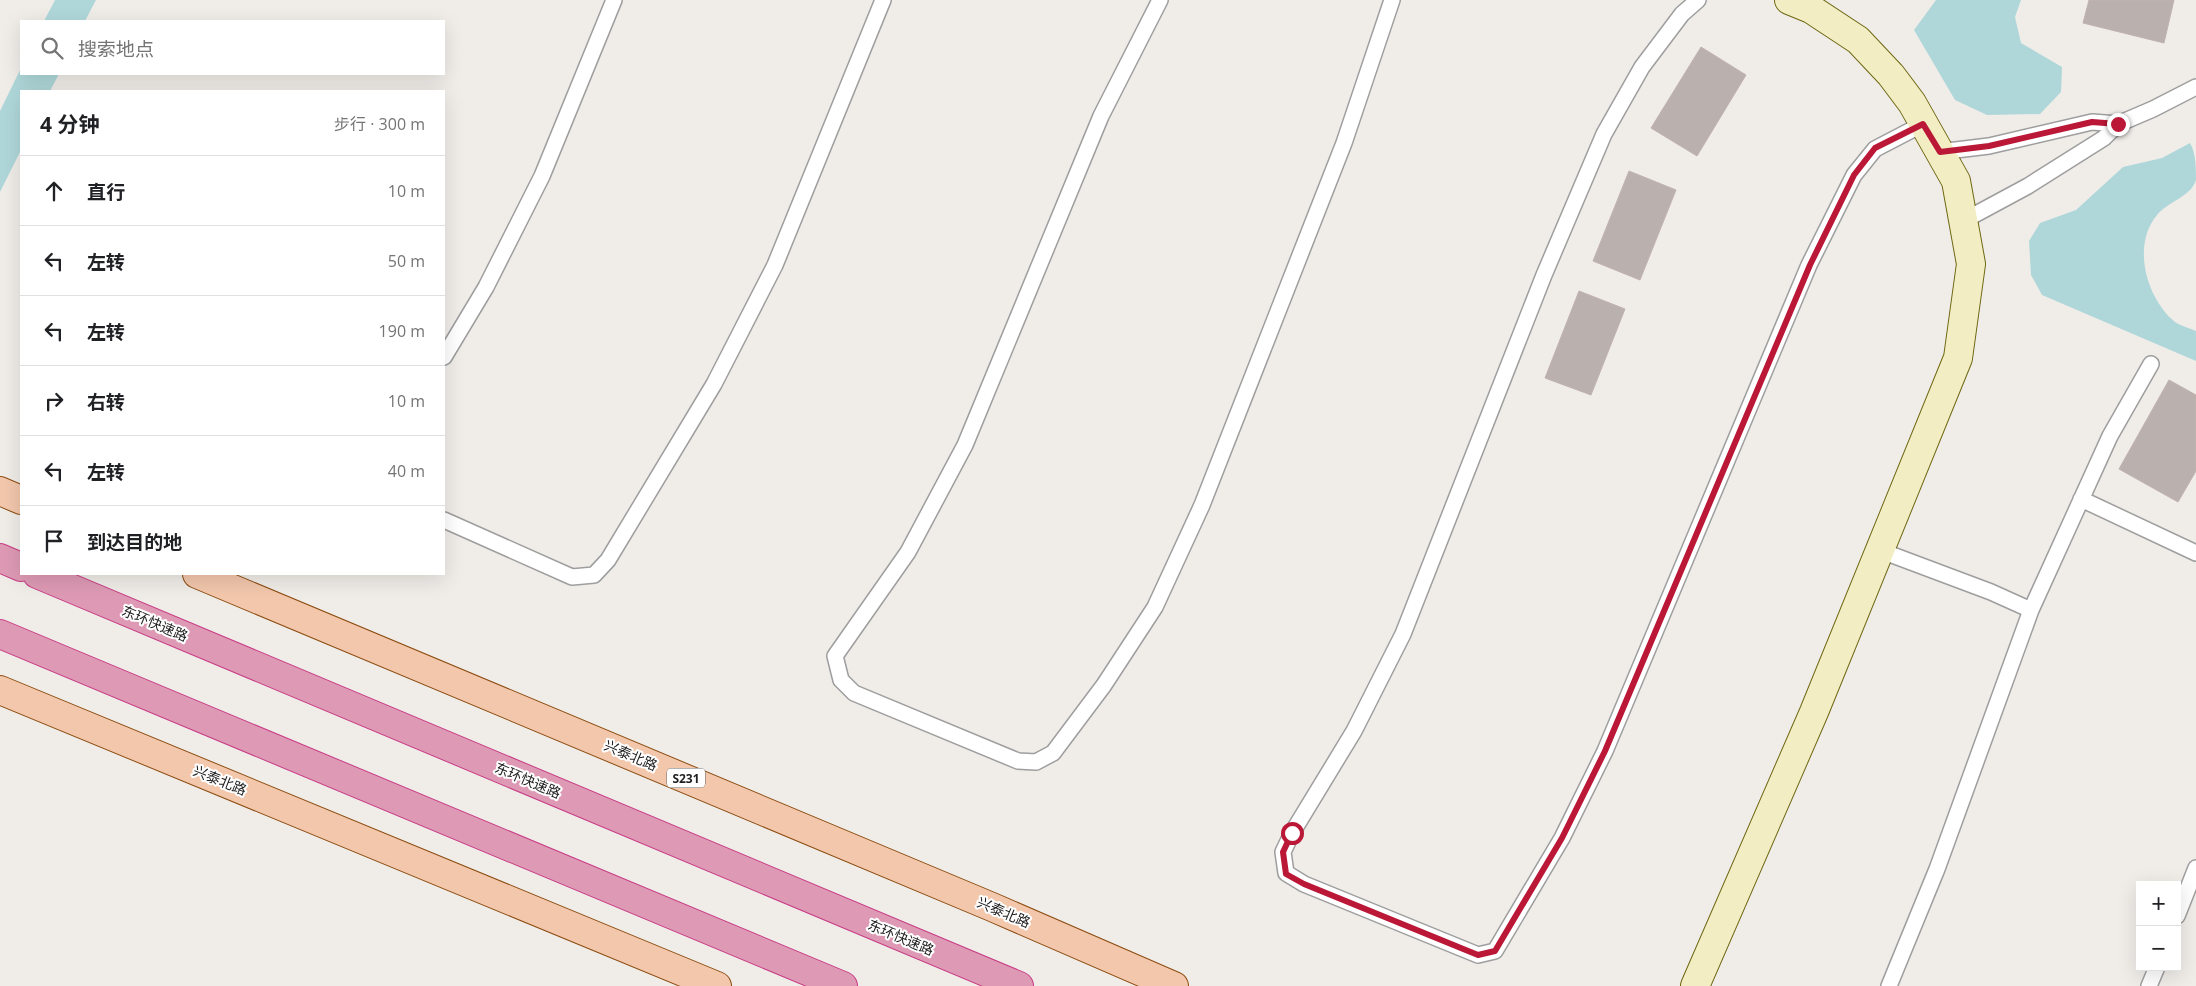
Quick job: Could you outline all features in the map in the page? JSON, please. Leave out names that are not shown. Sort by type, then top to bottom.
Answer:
[{"type":"highway","points":[[0,558],[20,567]]},
{"type":"highway","name":"东环快速路","points":[[39,575],[1019,986]]},
{"type":"highway","points":[[0,634],[843,986]]},
{"type":"main road","points":[[0,491],[20,500]]},
{"type":"main road","name":"兴泰北路","points":[[200,575],[992,906],[1174,986]]},
{"type":"main road","name":"兴泰北路","points":[[0,690],[717,986]]},
{"type":"street","points":[[1695,986],[1814,712],[1958,358],[1971,264],[1956,181],[1923,124],[1891,75],[1858,40],[1811,9],[1790,0]]},
{"type":"lane","points":[[445,356],[486,287],[542,176],[614,0]]},
{"type":"lane","points":[[445,520],[572,577],[594,575],[608,560],[714,384],[775,265],[883,0]]},
{"type":"lane","points":[[1160,0],[1101,116],[965,445],[908,552],[835,656],[841,680],[854,693],[1018,762],[1036,762],[1053,753],[1104,685],[1155,606],[1202,505],[1344,143],[1392,0]]},
{"type":"lane","points":[[1698,0],[1682,14],[1642,68],[1604,134],[1544,275],[1403,634],[1354,731],[1283,852],[1286,874],[1304,884],[1478,955],[1495,951],[1562,838],[1605,751],[1810,265],[1854,175],[1875,148],[1923,124]]},
{"type":"lane","points":[[1963,221],[2028,186],[2104,138],[2118,124],[2196,87]]},
{"type":"lane","points":[[1940,152],[1989,146],[2092,122],[2118,124]]},
{"type":"lane","points":[[1888,986],[1937,869],[2031,610],[2110,436],[2152,364]]},
{"type":"lane","points":[[2081,499],[2196,553]]},
{"type":"lane","points":[[1879,550],[1991,592],[2031,610]]},
{"type":"lane","points":[[2181,906],[2196,868]]},
{"type":"lane","points":[[2149,986],[2155,971]]},
{"type":"water","points":[[55,0],[96,0],[86,20],[45,20]]},
{"type":"water","points":[[1936,0],[2021,0],[2015,17],[2021,43],[2062,67],[2061,92],[2040,114],[1987,115],[1955,100],[1914,30]]},
{"type":"water","points":[[20,70],[20,75],[58,75],[51,90],[20,90],[20,152],[0,192],[0,111]]},
{"type":"water","points":[[2190,143],[2195,156],[2196,180],[2189,191],[2161,210],[2157,215],[2149,228],[2144,256],[2150,286],[2165,312],[2175,322],[2196,331],[2196,361],[2042,295],[2031,275],[2029,241],[2040,223],[2076,210],[2123,167],[2162,158]]},
{"type":"building","points":[[2089,0],[2174,0],[2164,43],[2083,23]]},
{"type":"building","points":[[1701,47],[1746,75],[1697,156],[1651,128]]},
{"type":"building","points":[[1629,171],[1676,190],[1640,280],[1593,261]]},
{"type":"building","points":[[1579,291],[1625,309],[1591,395],[1545,378]]},
{"type":"building","points":[[2169,380],[2196,395],[2196,471],[2178,502],[2119,469]]},
{"type":"route","points":[[1292,833],[1283,852],[1286,874],[1304,884],[1478,955],[1495,951],[1562,838],[1605,751],[1810,265],[1854,175],[1875,148],[1923,124],[1940,152],[1989,146],[2092,122],[2118,124]]}]
